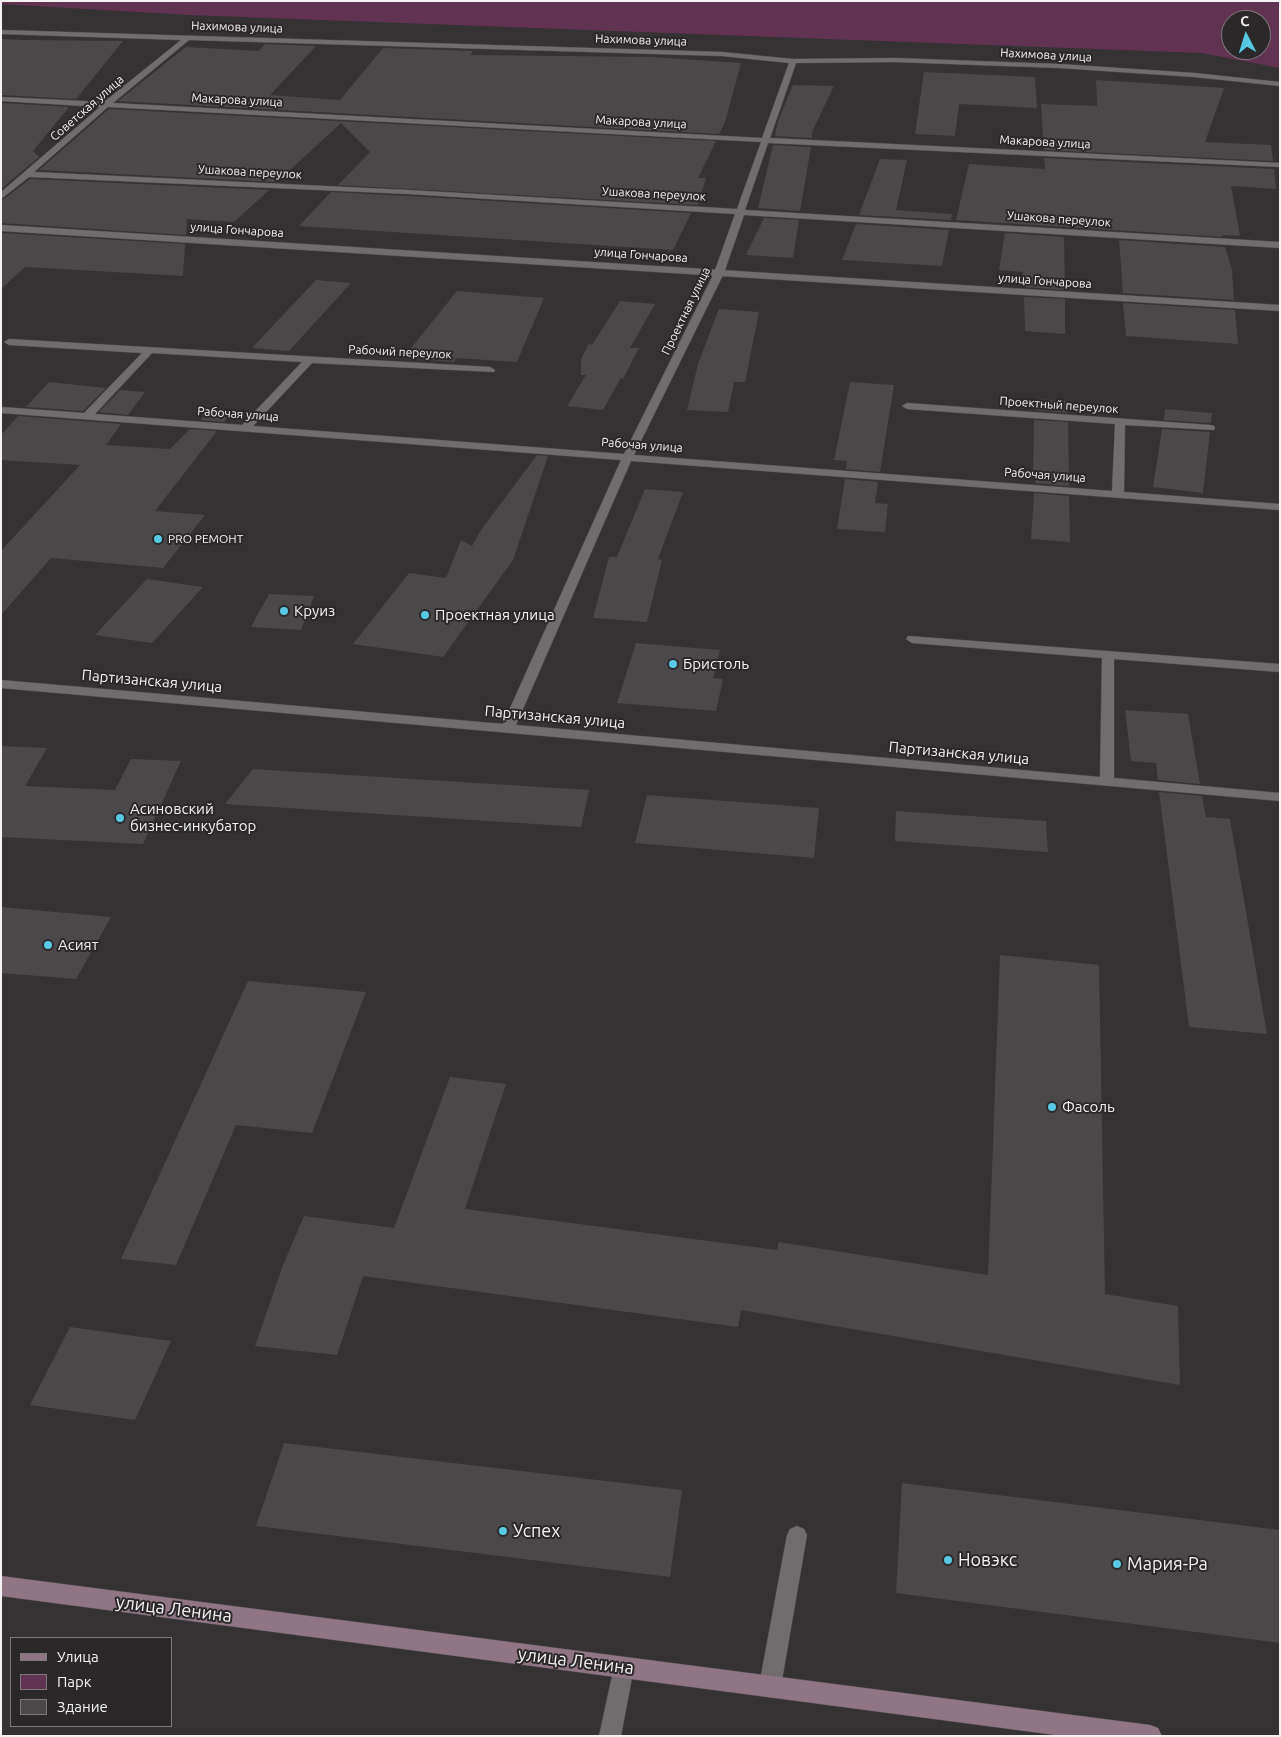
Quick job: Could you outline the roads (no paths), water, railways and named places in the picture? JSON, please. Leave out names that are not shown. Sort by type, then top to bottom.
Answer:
[{"type":"main road","name":"улица Ленина","points":[[1,1586],[1150,1736]]},
{"type":"street","name":"Нахимова улица","points":[[1,32],[722,54],[792,61],[895,60],[1059,66],[1194,75],[1280,84]]},
{"type":"street","name":"Советская улица","points":[[1,197],[107,104],[188,37]]},
{"type":"street","name":"Проектная улица","points":[[508,730],[627,458],[719,273],[792,61]]},
{"type":"street","name":"Макарова улица","points":[[1,98],[765,140],[1280,165]]},
{"type":"street","name":"Ушакова переулок","points":[[27,174],[418,193],[1280,245]]},
{"type":"street","name":"улица Гончарова","points":[[1,228],[1280,308]]},
{"type":"street","name":"Рабочий переулок","points":[[9,342],[490,370]]},
{"type":"street","points":[[87,416],[150,350]]},
{"type":"street","points":[[245,428],[309,360]]},
{"type":"street","name":"Проектный переулок","points":[[907,406],[1210,428]]},
{"type":"street","name":"Рабочая улица","points":[[1,410],[1118,494],[1280,508]]},
{"type":"street","points":[[1118,494],[1120,422]]},
{"type":"street","points":[[912,639],[1280,668]]},
{"type":"street","points":[[1107,782],[1108,655]]},
{"type":"street","name":"Партизанская улица","points":[[1,684],[1280,797]]},
{"type":"lane","points":[[770,1686],[797,1535]]},
{"type":"lane","points":[[610,1736],[624,1668]]},
{"type":"place","name":"PRO РЕМОНТ","points":[[158,539]]},
{"type":"place","name":"Круиз","points":[[284,611]]},
{"type":"place","name":"Проектная улица","points":[[425,615]]},
{"type":"place","name":"Бристоль","points":[[673,664]]},
{"type":"place","name":"Асиновский бизнес-инкубатор","points":[[120,818]]},
{"type":"place","name":"Асият","points":[[48,945]]},
{"type":"place","name":"Фасоль","points":[[1052,1107]]},
{"type":"place","name":"Успех","points":[[503,1531]]},
{"type":"place","name":"Новэкс","points":[[948,1560]]},
{"type":"place","name":"Мария-Ра","points":[[1117,1564]]}]
